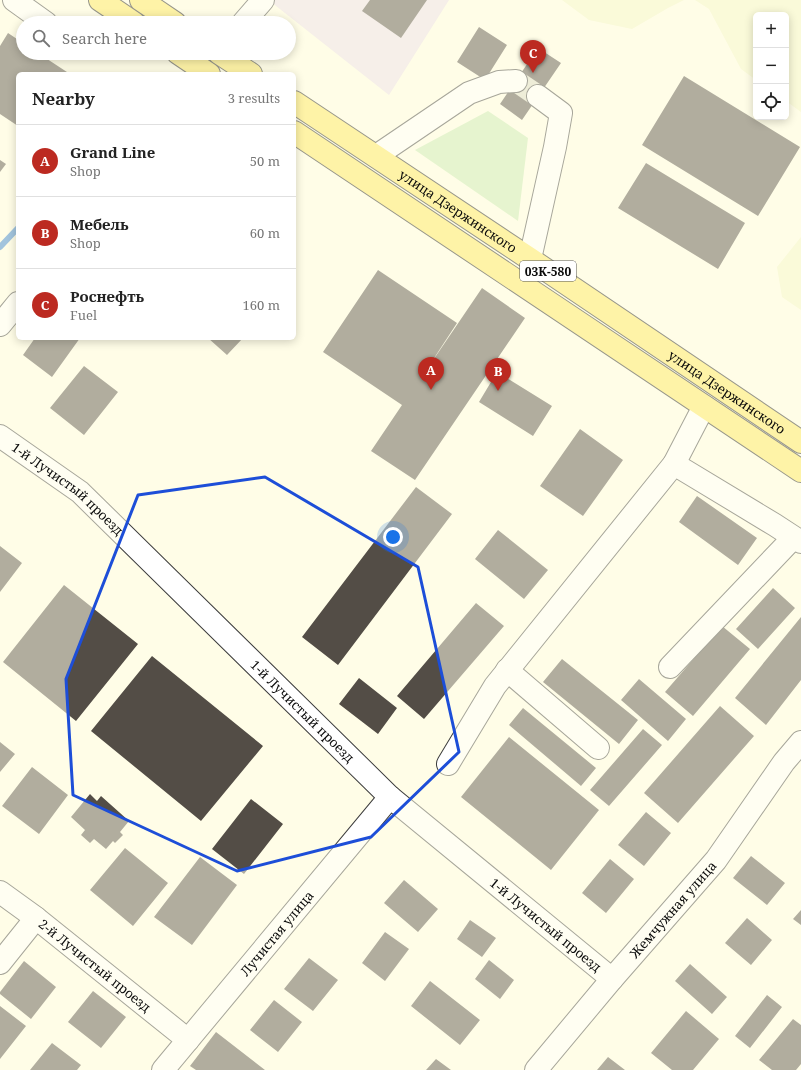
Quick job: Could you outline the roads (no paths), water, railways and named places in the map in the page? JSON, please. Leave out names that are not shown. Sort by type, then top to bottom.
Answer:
[{"type":"main road","points":[[100,0],[124,16]]},
{"type":"main road","points":[[141,0],[165,16]]},
{"type":"main road","points":[[187,60],[204,72]]},
{"type":"main road","points":[[206,72],[214,60]]},
{"type":"main road","points":[[230,60],[248,72]]},
{"type":"main road","name":"улица Дзержинского","points":[[296,103],[530,258],[801,442]]},
{"type":"main road","name":"улица Дзержинского","points":[[296,133],[801,471]]},
{"type":"street","points":[[14,0],[36,16]]},
{"type":"street","points":[[250,16],[263,0]]},
{"type":"street","points":[[376,156],[468,93],[499,82],[516,81]]},
{"type":"street","points":[[530,258],[555,147],[561,113],[538,96]]},
{"type":"street","points":[[0,325],[16,305]]},
{"type":"street","points":[[448,764],[495,686],[507,670],[674,464],[705,407]]},
{"type":"street","name":"1-й Лучистый проезд","points":[[0,436],[80,492],[390,797],[612,979]]},
{"type":"street","points":[[670,667],[797,540],[674,464]]},
{"type":"street","points":[[507,670],[598,748]]},
{"type":"street","name":"Жемчужная улица","points":[[536,1070],[612,979],[716,860],[784,762],[801,742]]},
{"type":"street","name":"Лучистая улица","points":[[163,1070],[390,797]]},
{"type":"street","name":"2-й Лучистый проезд","points":[[0,892],[36,918],[188,1040]]},
{"type":"street","points":[[0,963],[36,918]]},
{"type":"waterway","points":[[0,247],[16,230]]},
{"type":"tunnel","points":[[516,81],[538,96]]},
{"type":"place","name":"Роснефть","points":[[533,73]]},
{"type":"place","name":"Grand Line","points":[[431,390]]},
{"type":"place","name":"Мебель","points":[[498,391]]}]
